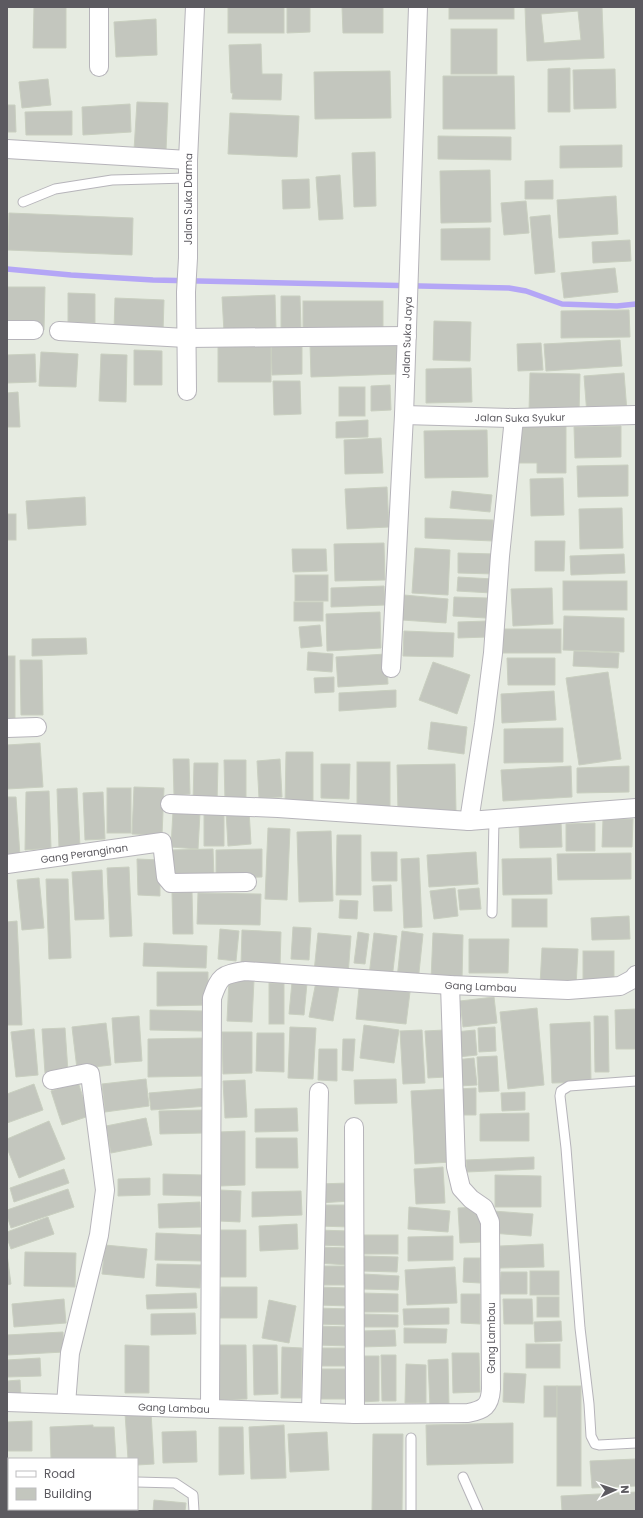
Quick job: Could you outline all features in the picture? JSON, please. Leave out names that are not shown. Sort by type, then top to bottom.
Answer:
[{"type":"street","points":[[99,7],[99,68]]},
{"type":"street","name":"Jalan Suka Darma","points":[[187,391],[186,292],[188,258],[188,169],[195,7]]},
{"type":"street","name":"Jalan Suka Jaya","points":[[391,668],[404,415],[418,7]]},
{"type":"street","points":[[7,149],[188,169]]},
{"type":"street","points":[[7,330],[34,330]]},
{"type":"street","points":[[59,331],[186,338],[406,336]]},
{"type":"street","name":"Jalan Suka Syukur","points":[[404,415],[514,418],[636,415]]},
{"type":"street","points":[[469,821],[493,653],[500,556],[514,418]]},
{"type":"street","points":[[7,728],[37,727]]},
{"type":"street","points":[[170,804],[278,808],[469,821],[636,808]]},
{"type":"street","name":"Gang Peranginan","points":[[7,864],[162,842],[166,877],[170,883],[247,882]]},
{"type":"street","points":[[210,1409],[212,998],[218,981],[227,974],[245,971],[450,985]]},
{"type":"street","name":"Gang Lambau","points":[[7,1402],[355,1414],[468,1413],[480,1411],[490,1400],[490,1222],[484,1208],[471,1199],[461,1188],[456,1167],[450,985],[568,990],[620,986],[634,977]]},
{"type":"street","points":[[52,1080],[87,1073],[90,1074],[105,1190],[99,1235],[70,1354],[66,1404]]},
{"type":"street","points":[[311,1412],[318,1092]]},
{"type":"street","points":[[354,1127],[355,1414]]},
{"type":"lane","points":[[23,202],[55,189],[188,169]]},
{"type":"lane","points":[[492,913],[494,820]]},
{"type":"lane","points":[[636,1082],[569,1086],[561,1091],[560,1096],[566,1148],[580,1328],[589,1404],[591,1436],[595,1444],[599,1445],[636,1443]]},
{"type":"lane","points":[[411,1438],[411,1511]]},
{"type":"lane","points":[[463,1477],[478,1511]]},
{"type":"lane","points":[[138,1482],[175,1484],[193,1495],[194,1511]]},
{"type":"building","points":[[34,7],[66,7],[66,48],[33,48]]},
{"type":"building","points":[[228,7],[284,7],[284,33],[228,33]]},
{"type":"building","points":[[310,7],[310,32],[287,33],[287,8]]},
{"type":"building","points":[[342,7],[383,7],[383,33],[343,33]]},
{"type":"building","points":[[449,7],[514,7],[514,19],[449,19]]},
{"type":"building","points":[[525,7],[602,7],[604,58],[527,61]],"holes":[[[578,11],[581,40],[544,43],[541,14]]]},
{"type":"building","points":[[156,19],[157,55],[116,57],[114,22]]},
{"type":"building","points":[[451,29],[497,29],[497,74],[451,74]]},
{"type":"building","points":[[261,44],[262,74],[282,74],[281,100],[232,99],[233,93],[231,93],[229,45]]},
{"type":"building","points":[[570,68],[570,112],[548,112],[548,69]]},
{"type":"building","points":[[615,69],[616,108],[574,109],[573,70]]},
{"type":"building","points":[[390,71],[391,118],[315,119],[314,72]]},
{"type":"building","points":[[443,76],[514,76],[515,129],[443,129]]},
{"type":"building","points":[[48,79],[51,105],[22,108],[19,82]]},
{"type":"building","points":[[137,102],[168,103],[166,151],[134,150]]},
{"type":"building","points":[[130,104],[131,132],[83,135],[82,107]]},
{"type":"building","points":[[7,105],[15,105],[16,132],[7,132]]},
{"type":"building","points":[[72,111],[72,135],[26,135],[25,112]]},
{"type":"building","points":[[230,113],[299,116],[297,157],[228,154]]},
{"type":"building","points":[[438,136],[511,137],[511,160],[438,159]]},
{"type":"building","points":[[622,145],[622,167],[560,168],[560,146]]},
{"type":"building","points":[[375,152],[376,206],[354,207],[352,153]]},
{"type":"building","points":[[490,170],[491,222],[441,223],[440,171]]},
{"type":"building","points":[[340,175],[343,219],[319,220],[316,177]]},
{"type":"building","points":[[309,179],[310,208],[283,209],[282,180]]},
{"type":"building","points":[[553,180],[553,199],[525,199],[525,181]]},
{"type":"building","points":[[616,196],[618,234],[559,238],[557,200]]},
{"type":"building","points":[[526,201],[529,233],[504,235],[501,203]]},
{"type":"building","points":[[9,213],[133,218],[132,255],[8,250]]},
{"type":"building","points":[[550,215],[555,272],[535,274],[530,217]]},
{"type":"building","points":[[490,228],[490,260],[441,260],[441,229]]},
{"type":"building","points":[[630,240],[631,261],[593,263],[592,242]]},
{"type":"building","points":[[615,268],[618,292],[564,298],[561,273]]},
{"type":"building","points":[[7,287],[45,287],[44,330],[7,330]]},
{"type":"building","points":[[68,293],[95,294],[95,323],[68,322]]},
{"type":"building","points":[[275,295],[276,330],[224,332],[222,297]]},
{"type":"building","points":[[281,296],[300,296],[301,330],[281,330]]},
{"type":"building","points":[[115,298],[164,300],[163,332],[114,330]]},
{"type":"building","points":[[303,301],[383,301],[383,329],[303,329]]},
{"type":"building","points":[[629,310],[630,337],[561,338],[561,311]]},
{"type":"building","points":[[434,321],[471,322],[470,361],[433,360]]},
{"type":"building","points":[[271,339],[302,339],[302,374],[272,375]]},
{"type":"building","points":[[620,340],[622,366],[546,371],[544,344]]},
{"type":"building","points":[[396,341],[398,374],[311,377],[310,344]]},
{"type":"building","points":[[541,343],[543,370],[518,371],[517,344]]},
{"type":"building","points":[[271,346],[271,382],[218,382],[218,347]]},
{"type":"building","points":[[134,350],[162,351],[162,385],[134,385]]},
{"type":"building","points":[[41,352],[78,354],[76,387],[39,386]]},
{"type":"building","points":[[35,354],[36,382],[7,383],[7,355]]},
{"type":"building","points":[[101,354],[127,355],[126,402],[99,401]]},
{"type":"building","points":[[471,368],[472,402],[426,403],[426,369]]},
{"type":"building","points":[[530,373],[580,374],[579,414],[529,412]]},
{"type":"building","points":[[624,373],[627,412],[587,415],[584,376]]},
{"type":"building","points":[[273,381],[300,381],[301,414],[274,415]]},
{"type":"building","points":[[390,385],[391,410],[371,411],[371,386]]},
{"type":"building","points":[[339,387],[365,387],[365,416],[339,416]]},
{"type":"building","points":[[18,392],[20,427],[7,427],[7,393]]},
{"type":"building","points":[[368,420],[368,437],[336,438],[336,422]]},
{"type":"building","points":[[518,423],[566,424],[566,473],[537,473],[537,463],[518,463]]},
{"type":"building","points":[[621,426],[621,457],[575,458],[574,427]]},
{"type":"building","points":[[487,430],[488,477],[425,478],[424,431]]},
{"type":"building","points":[[381,438],[383,473],[345,474],[344,440]]},
{"type":"building","points":[[628,465],[628,496],[578,497],[577,466]]},
{"type":"building","points":[[563,478],[564,515],[531,516],[530,479]]},
{"type":"building","points":[[387,487],[389,527],[347,529],[345,489]]},
{"type":"building","points":[[452,491],[492,495],[490,512],[450,508]]},
{"type":"building","points":[[85,497],[86,525],[28,529],[26,501]]},
{"type":"building","points":[[622,508],[623,548],[580,549],[579,509]]},
{"type":"building","points":[[7,514],[16,514],[16,540],[7,540]]},
{"type":"building","points":[[425,518],[493,520],[493,541],[425,538]]},
{"type":"building","points":[[535,541],[565,541],[564,571],[535,571]]},
{"type":"building","points":[[384,543],[385,580],[335,581],[334,544]]},
{"type":"building","points":[[415,548],[450,550],[448,595],[412,593]]},
{"type":"building","points":[[292,549],[326,549],[327,571],[293,572]]},
{"type":"building","points":[[458,553],[495,554],[495,574],[458,573]]},
{"type":"building","points":[[624,554],[625,573],[571,575],[570,556]]},
{"type":"building","points":[[295,575],[328,575],[328,601],[295,601]]},
{"type":"building","points":[[458,577],[493,579],[492,593],[457,591]]},
{"type":"building","points":[[563,581],[627,581],[627,610],[563,610]]},
{"type":"building","points":[[384,586],[385,605],[331,607],[331,588]]},
{"type":"building","points":[[552,588],[553,624],[513,626],[511,589]]},
{"type":"building","points":[[404,595],[448,599],[446,623],[402,620]]},
{"type":"building","points":[[454,597],[487,598],[486,618],[453,616]]},
{"type":"building","points":[[294,602],[323,602],[323,621],[294,621]]},
{"type":"building","points":[[380,612],[381,648],[327,651],[326,614]]},
{"type":"building","points":[[564,616],[624,618],[624,652],[563,650]]},
{"type":"building","points":[[487,621],[487,637],[458,638],[458,622]]},
{"type":"building","points":[[320,625],[322,646],[301,648],[299,627]]},
{"type":"building","points":[[503,629],[561,629],[561,653],[503,653]]},
{"type":"building","points":[[404,631],[454,633],[453,657],[403,656]]},
{"type":"building","points":[[86,638],[87,654],[32,656],[32,639]]},
{"type":"building","points":[[574,651],[619,653],[618,668],[573,666]]},
{"type":"building","points":[[308,652],[333,654],[332,672],[307,670]]},
{"type":"building","points":[[386,654],[388,684],[338,687],[336,657]]},
{"type":"building","points":[[7,656],[15,656],[15,719],[7,719]]},
{"type":"building","points":[[507,658],[555,658],[555,685],[508,685]]},
{"type":"building","points":[[20,660],[42,660],[43,715],[21,715]]},
{"type":"building","points":[[433,662],[470,675],[457,714],[419,700]]},
{"type":"building","points":[[608,672],[621,759],[579,765],[566,678]]},
{"type":"building","points":[[334,677],[334,692],[315,693],[314,678]]},
{"type":"building","points":[[396,690],[396,707],[339,711],[339,693]]},
{"type":"building","points":[[554,691],[556,720],[502,723],[501,694]]},
{"type":"building","points":[[431,722],[467,727],[464,754],[428,749]]},
{"type":"building","points":[[563,728],[563,762],[504,763],[504,729]]},
{"type":"building","points":[[40,743],[43,787],[7,789],[7,745]]},
{"type":"building","points":[[286,752],[313,752],[313,807],[285,807]]},
{"type":"building","points":[[173,759],[189,759],[190,794],[174,795]]},
{"type":"building","points":[[280,759],[282,797],[259,798],[257,761]]},
{"type":"building","points":[[224,760],[246,760],[246,801],[225,801]]},
{"type":"building","points":[[357,762],[390,762],[390,807],[357,807]]},
{"type":"building","points":[[194,763],[218,763],[217,803],[193,803]]},
{"type":"building","points":[[321,764],[350,764],[349,799],[321,798]]},
{"type":"building","points":[[455,764],[456,811],[398,811],[397,765]]},
{"type":"building","points":[[571,766],[572,797],[503,801],[501,770]]},
{"type":"building","points":[[629,766],[629,792],[577,793],[577,768]]},
{"type":"building","points":[[134,787],[164,788],[162,835],[132,834]]},
{"type":"building","points":[[77,788],[80,847],[59,848],[57,789]]},
{"type":"building","points":[[107,788],[131,788],[131,833],[107,833]]},
{"type":"building","points":[[49,791],[51,848],[25,850],[26,792]]},
{"type":"building","points":[[103,792],[105,839],[85,840],[83,793]]},
{"type":"building","points":[[7,797],[16,797],[20,856],[7,857]]},
{"type":"building","points":[[249,810],[251,844],[228,846],[226,811]]},
{"type":"building","points":[[173,811],[200,813],[198,849],[171,847]]},
{"type":"building","points":[[204,813],[224,814],[224,846],[204,846]]},
{"type":"building","points":[[603,819],[633,819],[632,847],[602,847]]},
{"type":"building","points":[[561,822],[562,847],[520,848],[519,823]]},
{"type":"building","points":[[595,823],[595,851],[566,851],[566,824]]},
{"type":"building","points":[[268,828],[290,829],[287,900],[265,899]]},
{"type":"building","points":[[331,831],[333,901],[299,902],[297,832]]},
{"type":"building","points":[[337,835],[361,835],[361,895],[336,895]]},
{"type":"building","points":[[213,849],[214,878],[172,879],[171,850]]},
{"type":"building","points":[[262,849],[262,877],[216,878],[216,850]]},
{"type":"building","points":[[371,852],[397,852],[397,881],[372,881]]},
{"type":"building","points":[[476,852],[478,884],[429,887],[427,855]]},
{"type":"building","points":[[631,853],[631,879],[558,880],[557,854]]},
{"type":"building","points":[[419,858],[422,927],[404,928],[401,859]]},
{"type":"building","points":[[551,858],[552,894],[503,895],[502,859]]},
{"type":"building","points":[[137,859],[160,860],[160,896],[138,895]]},
{"type":"building","points":[[129,867],[132,936],[110,937],[107,868]]},
{"type":"building","points":[[102,870],[104,919],[75,920],[72,872]]},
{"type":"building","points":[[39,878],[44,928],[22,930],[17,880]]},
{"type":"building","points":[[46,879],[68,879],[71,958],[49,959]]},
{"type":"building","points":[[391,885],[392,911],[374,911],[373,886]]},
{"type":"building","points":[[455,888],[458,916],[434,919],[430,891]]},
{"type":"building","points":[[479,888],[481,909],[460,910],[458,890]]},
{"type":"building","points":[[192,892],[193,934],[173,934],[172,893]]},
{"type":"building","points":[[198,893],[261,894],[260,925],[197,924]]},
{"type":"building","points":[[512,899],[547,899],[547,927],[512,927]]},
{"type":"building","points":[[340,900],[358,901],[357,919],[339,918]]},
{"type":"building","points":[[629,916],[630,939],[592,940],[591,918]]},
{"type":"building","points":[[17,921],[22,1025],[7,1025],[7,922]]},
{"type":"building","points":[[293,927],[311,928],[309,960],[291,959]]},
{"type":"building","points":[[220,929],[239,931],[236,961],[218,959]]},
{"type":"building","points":[[242,930],[281,932],[280,967],[241,965]]},
{"type":"building","points":[[402,931],[423,934],[418,982],[397,979]]},
{"type":"building","points":[[358,932],[369,934],[365,964],[354,963]]},
{"type":"building","points":[[318,933],[351,936],[348,975],[314,972]]},
{"type":"building","points":[[374,933],[397,936],[392,979],[369,976]]},
{"type":"building","points":[[433,933],[463,935],[462,980],[431,980]]},
{"type":"building","points":[[469,939],[509,939],[508,973],[469,973]]},
{"type":"building","points":[[144,943],[207,946],[206,968],[143,966]]},
{"type":"building","points":[[542,948],[578,949],[576,986],[540,985]]},
{"type":"building","points":[[583,951],[614,951],[614,982],[583,982]]},
{"type":"building","points":[[157,972],[208,972],[208,1005],[157,1006]]},
{"type":"building","points":[[229,979],[254,980],[252,1022],[227,1021]]},
{"type":"building","points":[[292,982],[307,983],[304,1015],[289,1014]]},
{"type":"building","points":[[316,982],[339,986],[333,1021],[309,1017]]},
{"type":"building","points":[[269,983],[284,983],[284,1024],[269,1024]]},
{"type":"building","points":[[359,987],[410,992],[406,1024],[356,1019]]},
{"type":"building","points":[[494,997],[497,1023],[463,1027],[460,1001]]},
{"type":"building","points":[[537,1008],[544,1085],[508,1089],[500,1012]]},
{"type":"building","points":[[636,1009],[636,1049],[616,1049],[615,1010]]},
{"type":"building","points":[[150,1010],[203,1011],[202,1031],[150,1030]]},
{"type":"building","points":[[139,1016],[142,1061],[115,1063],[112,1018]]},
{"type":"building","points":[[594,1016],[608,1016],[609,1072],[595,1072]]},
{"type":"building","points":[[590,1022],[591,1082],[552,1083],[550,1024]]},
{"type":"building","points":[[106,1023],[111,1065],[77,1069],[72,1027]]},
{"type":"building","points":[[364,1025],[399,1030],[394,1063],[360,1058]]},
{"type":"building","points":[[290,1027],[316,1028],[313,1079],[288,1078]]},
{"type":"building","points":[[495,1027],[496,1051],[479,1052],[478,1028]]},
{"type":"building","points":[[65,1028],[68,1072],[45,1073],[42,1029]]},
{"type":"building","points":[[34,1029],[38,1075],[16,1077],[11,1032]]},
{"type":"building","points":[[422,1030],[425,1083],[403,1084],[400,1031]]},
{"type":"building","points":[[444,1030],[446,1077],[428,1078],[425,1031]]},
{"type":"building","points":[[475,1030],[477,1055],[458,1057],[455,1032]]},
{"type":"building","points":[[222,1032],[252,1032],[252,1073],[223,1074]]},
{"type":"building","points":[[257,1033],[284,1033],[284,1072],[256,1071]]},
{"type":"building","points":[[205,1038],[206,1076],[148,1077],[148,1039]]},
{"type":"building","points":[[343,1039],[355,1039],[353,1071],[342,1070]]},
{"type":"building","points":[[319,1049],[337,1049],[337,1081],[318,1080]]},
{"type":"building","points":[[497,1056],[499,1091],[479,1092],[477,1057]]},
{"type":"building","points":[[474,1058],[477,1085],[458,1086],[455,1060]]},
{"type":"building","points":[[146,1079],[149,1106],[105,1112],[102,1084]]},
{"type":"building","points":[[396,1079],[397,1103],[355,1104],[354,1080]]},
{"type":"building","points":[[245,1080],[247,1117],[225,1118],[223,1081]]},
{"type":"building","points":[[78,1082],[89,1116],[62,1125],[51,1091]]},
{"type":"building","points":[[34,1084],[43,1110],[7,1123],[7,1094]]},
{"type":"building","points":[[208,1088],[209,1106],[151,1110],[149,1093]]},
{"type":"building","points":[[476,1088],[476,1115],[458,1115],[458,1089]]},
{"type":"building","points":[[448,1089],[452,1162],[415,1164],[411,1091]]},
{"type":"building","points":[[525,1092],[525,1110],[502,1111],[501,1093]]},
{"type":"building","points":[[297,1108],[298,1131],[255,1132],[255,1109]]},
{"type":"building","points":[[203,1110],[204,1133],[160,1134],[159,1111]]},
{"type":"building","points":[[529,1113],[529,1141],[480,1141],[480,1114]]},
{"type":"building","points":[[146,1118],[152,1145],[111,1153],[106,1126]]},
{"type":"building","points":[[49,1121],[65,1159],[19,1178],[7,1148],[7,1139]]},
{"type":"building","points":[[245,1131],[245,1185],[220,1186],[219,1132]]},
{"type":"building","points":[[256,1138],[297,1138],[298,1168],[256,1168]]},
{"type":"building","points":[[534,1157],[534,1169],[467,1172],[466,1160]]},
{"type":"building","points":[[443,1167],[445,1203],[416,1204],[414,1169]]},
{"type":"building","points":[[64,1169],[69,1183],[14,1202],[10,1188]]},
{"type":"building","points":[[163,1174],[203,1175],[202,1196],[163,1195]]},
{"type":"building","points":[[495,1175],[541,1176],[541,1207],[495,1207]]},
{"type":"building","points":[[150,1178],[150,1195],[118,1196],[118,1179]]},
{"type":"building","points":[[349,1183],[350,1201],[319,1203],[318,1184]]},
{"type":"building","points":[[68,1189],[74,1207],[11,1228],[7,1216],[7,1210]]},
{"type":"building","points":[[220,1190],[241,1191],[240,1222],[219,1221]]},
{"type":"building","points":[[301,1191],[302,1215],[252,1217],[252,1192]]},
{"type":"building","points":[[200,1202],[201,1227],[159,1228],[158,1204]]},
{"type":"building","points":[[319,1205],[350,1205],[350,1227],[318,1226]]},
{"type":"building","points":[[409,1207],[450,1211],[448,1232],[408,1229]]},
{"type":"building","points":[[481,1207],[482,1242],[460,1243],[458,1208]]},
{"type":"building","points":[[493,1211],[533,1214],[531,1236],[491,1233]]},
{"type":"building","points":[[48,1217],[54,1234],[11,1249],[7,1238],[7,1232]]},
{"type":"building","points":[[297,1224],[298,1249],[260,1251],[259,1226]]},
{"type":"building","points":[[218,1230],[246,1230],[246,1277],[219,1277]]},
{"type":"building","points":[[317,1230],[349,1231],[348,1246],[317,1245]]},
{"type":"building","points":[[156,1233],[202,1235],[202,1261],[155,1260]]},
{"type":"building","points":[[361,1235],[398,1235],[398,1254],[361,1254]]},
{"type":"building","points":[[453,1236],[453,1260],[408,1261],[408,1237]]},
{"type":"building","points":[[543,1244],[544,1267],[500,1268],[500,1246]]},
{"type":"building","points":[[105,1245],[147,1249],[144,1278],[102,1274]]},
{"type":"building","points":[[318,1247],[349,1248],[349,1265],[317,1263]]},
{"type":"building","points":[[25,1252],[76,1253],[75,1287],[24,1286]]},
{"type":"building","points":[[7,1254],[11,1284],[7,1285]]},
{"type":"building","points":[[363,1256],[398,1257],[397,1272],[362,1271]]},
{"type":"building","points":[[464,1258],[480,1258],[480,1283],[463,1282]]},
{"type":"building","points":[[157,1264],[201,1265],[200,1288],[156,1286]]},
{"type":"building","points":[[317,1266],[350,1266],[349,1285],[317,1285]]},
{"type":"building","points":[[455,1267],[457,1303],[407,1305],[405,1270]]},
{"type":"building","points":[[530,1271],[559,1271],[559,1295],[530,1295]]},
{"type":"building","points":[[501,1272],[527,1272],[527,1294],[500,1294]]},
{"type":"building","points":[[363,1274],[399,1276],[398,1290],[362,1289]]},
{"type":"building","points":[[221,1287],[257,1287],[257,1318],[220,1318]]},
{"type":"building","points":[[317,1287],[350,1288],[350,1306],[317,1305]]},
{"type":"building","points":[[196,1293],[197,1308],[147,1309],[146,1295]]},
{"type":"building","points":[[362,1293],[398,1294],[398,1312],[362,1312]]},
{"type":"building","points":[[461,1294],[480,1294],[480,1324],[461,1323]]},
{"type":"building","points":[[537,1297],[559,1297],[559,1317],[537,1317]]},
{"type":"building","points":[[64,1299],[66,1323],[14,1327],[12,1304]]},
{"type":"building","points":[[503,1299],[532,1299],[533,1324],[504,1324]]},
{"type":"building","points":[[269,1300],[296,1306],[289,1343],[262,1338]]},
{"type":"building","points":[[316,1308],[351,1309],[351,1325],[315,1324]]},
{"type":"building","points":[[449,1308],[449,1324],[404,1325],[403,1309]]},
{"type":"building","points":[[195,1313],[196,1334],[151,1335],[151,1314]]},
{"type":"building","points":[[362,1314],[398,1315],[398,1327],[362,1327]]},
{"type":"building","points":[[561,1321],[562,1341],[535,1342],[534,1322]]},
{"type":"building","points":[[316,1326],[350,1327],[350,1346],[315,1345]]},
{"type":"building","points":[[404,1328],[447,1329],[446,1343],[404,1343]]},
{"type":"building","points":[[395,1330],[396,1346],[361,1347],[361,1331]]},
{"type":"building","points":[[63,1332],[64,1352],[7,1355],[7,1335]]},
{"type":"building","points":[[526,1344],[560,1344],[560,1368],[526,1368]]},
{"type":"building","points":[[125,1345],[149,1346],[149,1393],[125,1393]]},
{"type":"building","points":[[214,1345],[246,1345],[247,1399],[215,1400]]},
{"type":"building","points":[[253,1345],[277,1345],[278,1394],[254,1395]]},
{"type":"building","points":[[282,1347],[302,1348],[301,1398],[281,1398]]},
{"type":"building","points":[[315,1348],[349,1348],[349,1366],[315,1366]]},
{"type":"building","points":[[452,1353],[479,1353],[480,1392],[453,1393]]},
{"type":"building","points":[[381,1355],[396,1355],[396,1401],[382,1401]]},
{"type":"building","points":[[360,1356],[379,1356],[379,1401],[361,1402]]},
{"type":"building","points":[[40,1358],[41,1376],[7,1377],[7,1360]]},
{"type":"building","points":[[448,1359],[449,1407],[430,1407],[428,1360]]},
{"type":"building","points":[[406,1364],[426,1365],[426,1403],[405,1403]]},
{"type":"building","points":[[315,1369],[347,1369],[347,1399],[315,1399]]},
{"type":"building","points":[[504,1373],[526,1374],[524,1403],[503,1402]]},
{"type":"building","points":[[20,1380],[21,1397],[7,1397],[7,1381]]},
{"type":"building","points":[[544,1386],[557,1386],[557,1417],[544,1417]]},
{"type":"building","points":[[557,1386],[581,1386],[581,1486],[557,1486]]},
{"type":"building","points":[[151,1412],[154,1464],[138,1465],[138,1458],[128,1458],[125,1413]]},
{"type":"building","points":[[32,1421],[32,1451],[7,1451],[7,1422]]},
{"type":"building","points":[[513,1423],[513,1463],[427,1465],[426,1425]]},
{"type":"building","points":[[93,1425],[93,1427],[114,1427],[116,1458],[51,1458],[50,1427]]},
{"type":"building","points":[[284,1425],[286,1478],[251,1479],[249,1427]]},
{"type":"building","points":[[219,1427],[243,1427],[244,1474],[219,1475]]},
{"type":"building","points":[[196,1431],[197,1462],[163,1463],[162,1432]]},
{"type":"building","points":[[327,1432],[329,1470],[290,1472],[288,1434]]},
{"type":"building","points":[[373,1434],[403,1434],[402,1511],[372,1511]]},
{"type":"building","points":[[636,1459],[636,1486],[592,1488],[590,1461]]},
{"type":"building","points":[[7,1461],[8,1461],[8,1483]]},
{"type":"building","points":[[7,1491],[8,1510],[37,1510],[37,1511],[7,1511]]},
{"type":"building","points":[[636,1492],[636,1511],[562,1511],[561,1496]]},
{"type":"building","points":[[154,1500],[186,1503],[185,1511],[153,1511]]},
{"type":"building","points":[[53,1510],[96,1510],[96,1511]]},
{"type":"waterway","points":[[7,269],[153,280],[509,288],[526,291],[562,304],[617,306],[636,304]]}]
